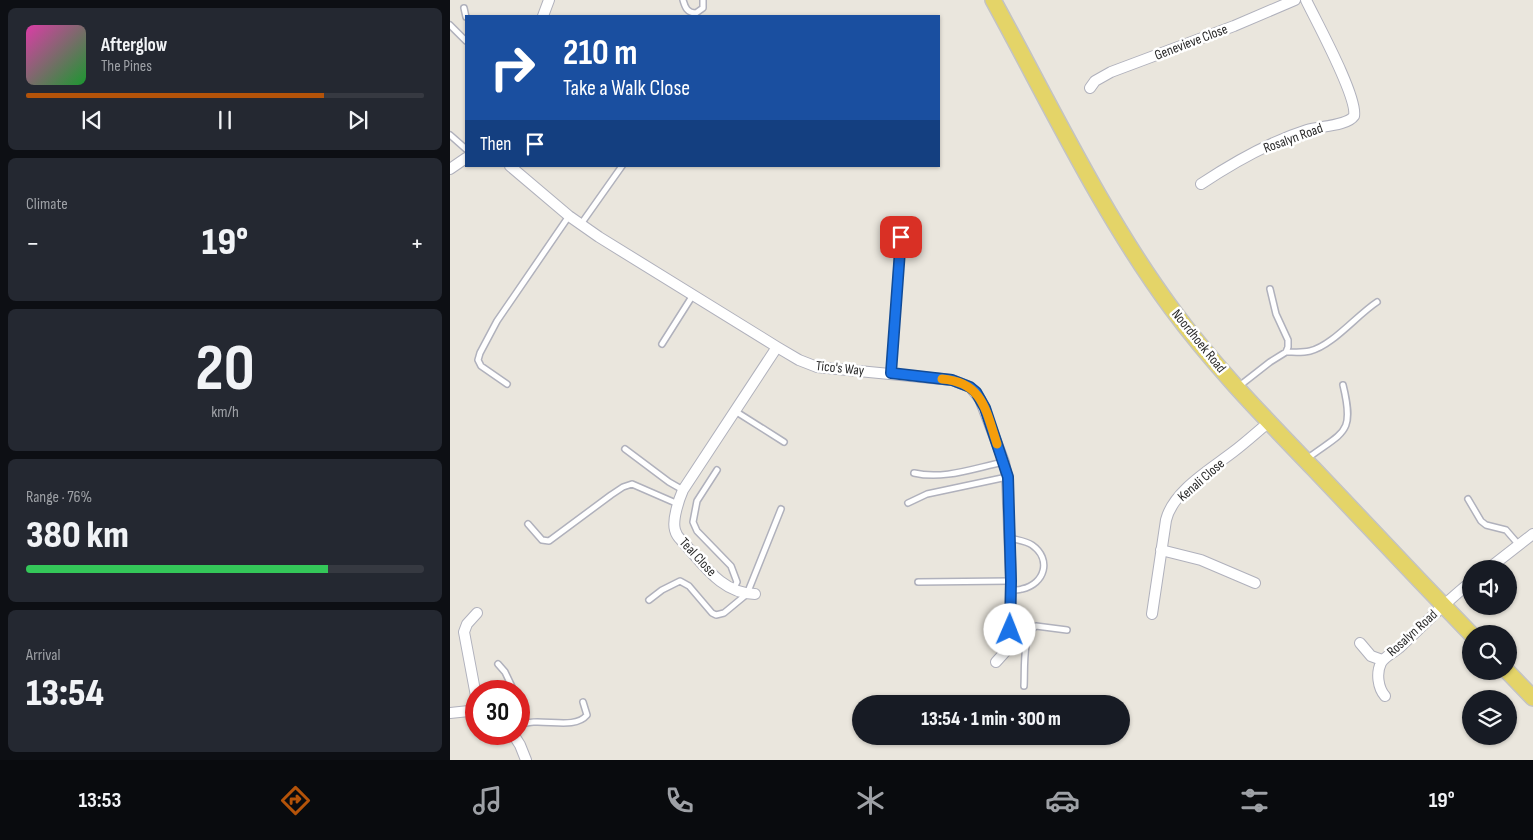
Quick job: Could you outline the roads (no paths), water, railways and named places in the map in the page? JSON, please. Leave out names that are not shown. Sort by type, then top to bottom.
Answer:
[{"type":"main road","name":"Noordhoek Road","points":[[993,0],[1128,244],[1173,310],[1268,422],[1462,625]]},
{"type":"main road","points":[[1516,680],[1533,698]]},
{"type":"street","points":[[543,15],[550,0]]},
{"type":"street","name":"Genevieve Close","points":[[1090,88],[1095,81],[1111,72],[1294,0]]},
{"type":"street","name":"Rosalyn Road","points":[[1201,184],[1221,170],[1277,141],[1307,130],[1349,122],[1354,116],[1354,105],[1345,81],[1306,0]]},
{"type":"street","points":[[450,169],[465,159]]},
{"type":"street","name":"Tico's Way","points":[[511,167],[569,216],[799,360],[817,367],[952,380],[970,387],[980,398],[1008,477],[1011,586],[1008,637],[1005,652],[996,662]]},
{"type":"street","name":"Teal Close","points":[[751,594],[733,590],[723,584],[676,535],[674,526],[683,490],[777,347]]},
{"type":"street","name":"Kenali Close","points":[[1152,614],[1167,514],[1175,501],[1208,470],[1241,446],[1268,422]]},
{"type":"street","points":[[1500,560],[1533,534]]},
{"type":"street","points":[[1161,550],[1201,560],[1255,583]]},
{"type":"street","name":"Rosalyn Road","points":[[1385,696],[1379,683],[1379,670],[1382,660],[1393,653],[1462,589]]},
{"type":"street","points":[[473,680],[464,632],[467,624],[477,613]]},
{"type":"street","points":[[1360,644],[1371,656],[1382,660]]},
{"type":"street","points":[[450,713],[465,711]]},
{"type":"street","points":[[518,745],[526,760]]},
{"type":"lane","points":[[683,0],[686,10],[696,13],[702,8],[703,0]]},
{"type":"lane","points":[[464,8],[465,15]]},
{"type":"lane","points":[[450,25],[465,40]]},
{"type":"lane","points":[[450,135],[465,148]]},
{"type":"lane","points":[[581,224],[621,167]]},
{"type":"lane","points":[[507,384],[481,366],[478,360],[480,353],[497,321],[569,216]]},
{"type":"lane","points":[[891,373],[898,252],[905,224]]},
{"type":"lane","points":[[1270,289],[1276,314],[1288,340],[1286,352]]},
{"type":"lane","points":[[662,344],[693,295]]},
{"type":"lane","points":[[1238,388],[1270,362],[1286,352],[1303,352],[1316,349],[1332,339],[1376,302]]},
{"type":"lane","points":[[1305,460],[1339,435],[1345,428],[1348,417],[1343,385]]},
{"type":"lane","points":[[735,411],[784,442]]},
{"type":"lane","points":[[624,448],[669,482],[683,490]]},
{"type":"lane","points":[[914,473],[925,476],[946,475],[1004,462]]},
{"type":"lane","points":[[717,470],[697,501],[693,522],[697,530],[731,566],[737,582],[733,590]]},
{"type":"lane","points":[[908,503],[927,494],[1008,477]]},
{"type":"lane","points":[[528,524],[542,540],[549,541],[611,495],[623,487],[632,484],[678,504]]},
{"type":"lane","points":[[1468,499],[1483,524],[1506,530],[1519,545]]},
{"type":"lane","points":[[751,594],[781,509]]},
{"type":"lane","points":[[918,582],[1011,586],[1023,589],[1042,574],[1045,567],[1044,562],[1030,544],[1010,538]]},
{"type":"lane","name":"Teal Close","points":[[649,600],[668,586],[680,581],[689,586],[704,605],[716,615],[724,613],[751,594]]},
{"type":"lane","points":[[1024,686],[1029,633],[1036,626],[1067,630]]},
{"type":"lane","points":[[1008,637],[1027,640]]},
{"type":"lane","points":[[498,664],[509,680]]},
{"type":"lane","points":[[530,723],[579,721],[587,715],[583,702]]}]
